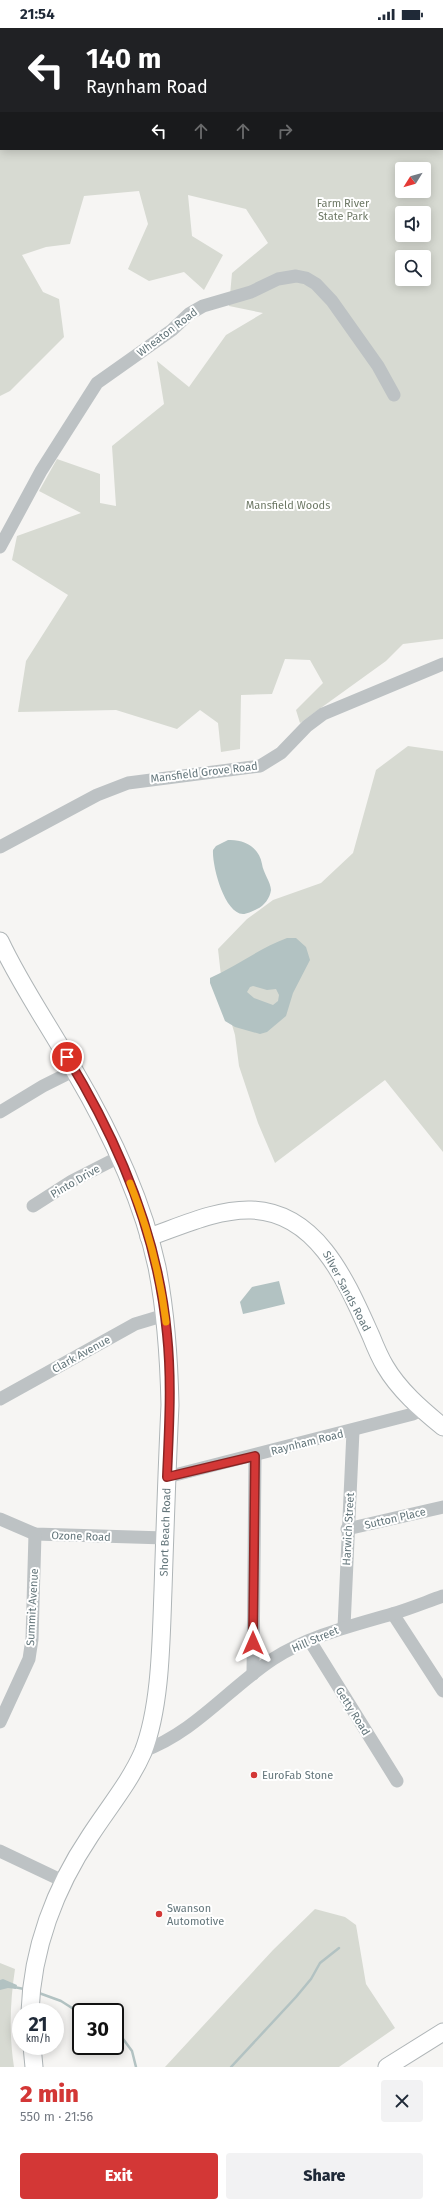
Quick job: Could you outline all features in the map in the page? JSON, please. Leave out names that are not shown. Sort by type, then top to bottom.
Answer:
[{"type":"main road","name":"Short Beach Road","points":[[0,941],[18,977],[75,1070],[119,1157],[135,1196],[149,1237],[165,1315],[170,1405],[161,1643],[156,1695],[143,1751],[131,1774],[76,1856],[63,1881],[38,1953],[32,1984],[31,2003]]},
{"type":"main road","name":"Silver Sands Road","points":[[149,1237],[233,1212],[265,1211],[279,1214],[295,1222],[315,1238],[324,1248],[357,1306],[385,1367],[421,1410],[443,1427]]},
{"type":"main road","points":[[387,2067],[443,2032]]},
{"type":"main road","points":[[33,2055],[34,2067]]},
{"type":"street","name":"Wheaton Road","points":[[0,547],[41,471],[97,383],[172,330],[189,314],[203,306],[251,292],[278,279],[296,276],[306,278],[316,284],[332,301],[378,366],[394,395]]},
{"type":"street","name":"Mansfield Grove Road","points":[[0,847],[93,797],[128,783],[260,766],[281,753],[307,726],[323,714],[443,664]]},
{"type":"street","points":[[0,1112],[43,1086],[75,1070]]},
{"type":"street","name":"Pinto Drive","points":[[33,1206],[72,1180],[119,1157]]},
{"type":"street","name":"Clark Avenue","points":[[0,1399],[135,1324],[165,1315]]},
{"type":"street","name":"Raynham Road","points":[[167,1477],[353,1431],[413,1414],[421,1410]]},
{"type":"street","name":"Harwich Street","points":[[344,1627],[347,1528],[353,1431]]},
{"type":"street","points":[[253,1674],[255,1456]]},
{"type":"street","name":"Sutton Place","points":[[347,1528],[443,1507]]},
{"type":"street","name":"Ozone Road","points":[[0,1519],[35,1534],[165,1538]]},
{"type":"street","name":"Summit Avenue","points":[[0,1722],[30,1653],[32,1639],[35,1534]]},
{"type":"street","name":"Hill Street","points":[[143,1751],[166,1742],[188,1727],[253,1674],[288,1650],[344,1627],[393,1614],[443,1596]]},
{"type":"street","points":[[393,1614],[443,1691]]},
{"type":"street","name":"Getty Road","points":[[310,1641],[397,1781]]},
{"type":"street","points":[[0,1851],[63,1881]]},
{"type":"green space","name":"Mansfield Woods","points":[[0,150],[443,150],[443,639],[403,644],[386,661],[300,723],[296,710],[323,683],[310,660],[285,659],[272,694],[241,695],[240,749],[221,752],[218,723],[200,710],[177,729],[116,710],[18,712],[26,661],[68,595],[12,560],[17,536],[81,513],[39,491],[57,459],[100,474],[100,503],[116,506],[112,446],[164,404],[157,361],[189,387],[226,335],[263,313],[229,306],[232,273],[268,243],[246,209],[188,195],[192,236],[223,255],[204,290],[184,272],[149,281],[128,269],[148,224],[139,191],[84,196],[70,244],[46,247],[22,255],[43,292],[59,299],[64,337],[10,391],[0,396]]},
{"type":"green space","points":[[408,746],[443,751],[443,1152],[385,1080],[275,1163],[258,1123],[239,1066],[235,1035],[223,994],[218,949],[247,919],[273,900],[321,883],[353,853],[376,770]]},
{"type":"green space","points":[[315,1909],[345,1917],[356,1925],[366,1984],[395,2028],[339,2067],[165,2067],[273,1950]]},
{"type":"green space","points":[[0,1963],[15,1969],[11,2018],[11,2042],[14,2067],[0,2067]]},
{"type":"shaded area","points":[[228,840],[240,841],[250,845],[258,853],[271,887],[268,899],[264,904],[260,908],[246,914],[236,912],[230,906],[220,887],[217,877],[213,850],[216,846]]},
{"type":"shaded area","points":[[287,938],[296,938],[306,947],[310,960],[293,993],[286,1016],[267,1032],[260,1034],[235,1027],[225,1021],[210,983],[210,978]],"holes":[[[253,986],[267,990],[276,989],[279,995],[278,1001],[273,1005],[254,998],[247,992],[250,987]]]},
{"type":"shaded area","points":[[279,1281],[285,1304],[243,1314],[240,1302],[252,1287]]},
{"type":"shaded area","points":[[3,1979],[17,1985],[16,1989],[8,1988],[0,1990],[0,1980]]},
{"type":"waterway","points":[[231,2067],[296,1997],[311,1979],[320,1963],[339,1948]]},
{"type":"waterway","points":[[14,1987],[24,1989]]},
{"type":"waterway","points":[[39,1993],[61,2001],[72,2008]]},
{"type":"waterway","points":[[124,2040],[132,2051],[136,2067]]},
{"type":"slow traffic","points":[[130,1183],[149,1237],[162,1293],[166,1322]]},
{"type":"place","name":"EuroFab Stone","points":[[254,1775]]},
{"type":"place","name":"Swanson Automotive","points":[[159,1914]]},
{"type":"route","points":[[67,1057],[100,1118],[130,1182],[149,1237],[156,1266],[162,1293],[169,1358],[170,1405],[167,1477],[255,1456],[253,1643]]},
{"type":"park label","name":"Farm River State Park","points":[[343,209]]}]
